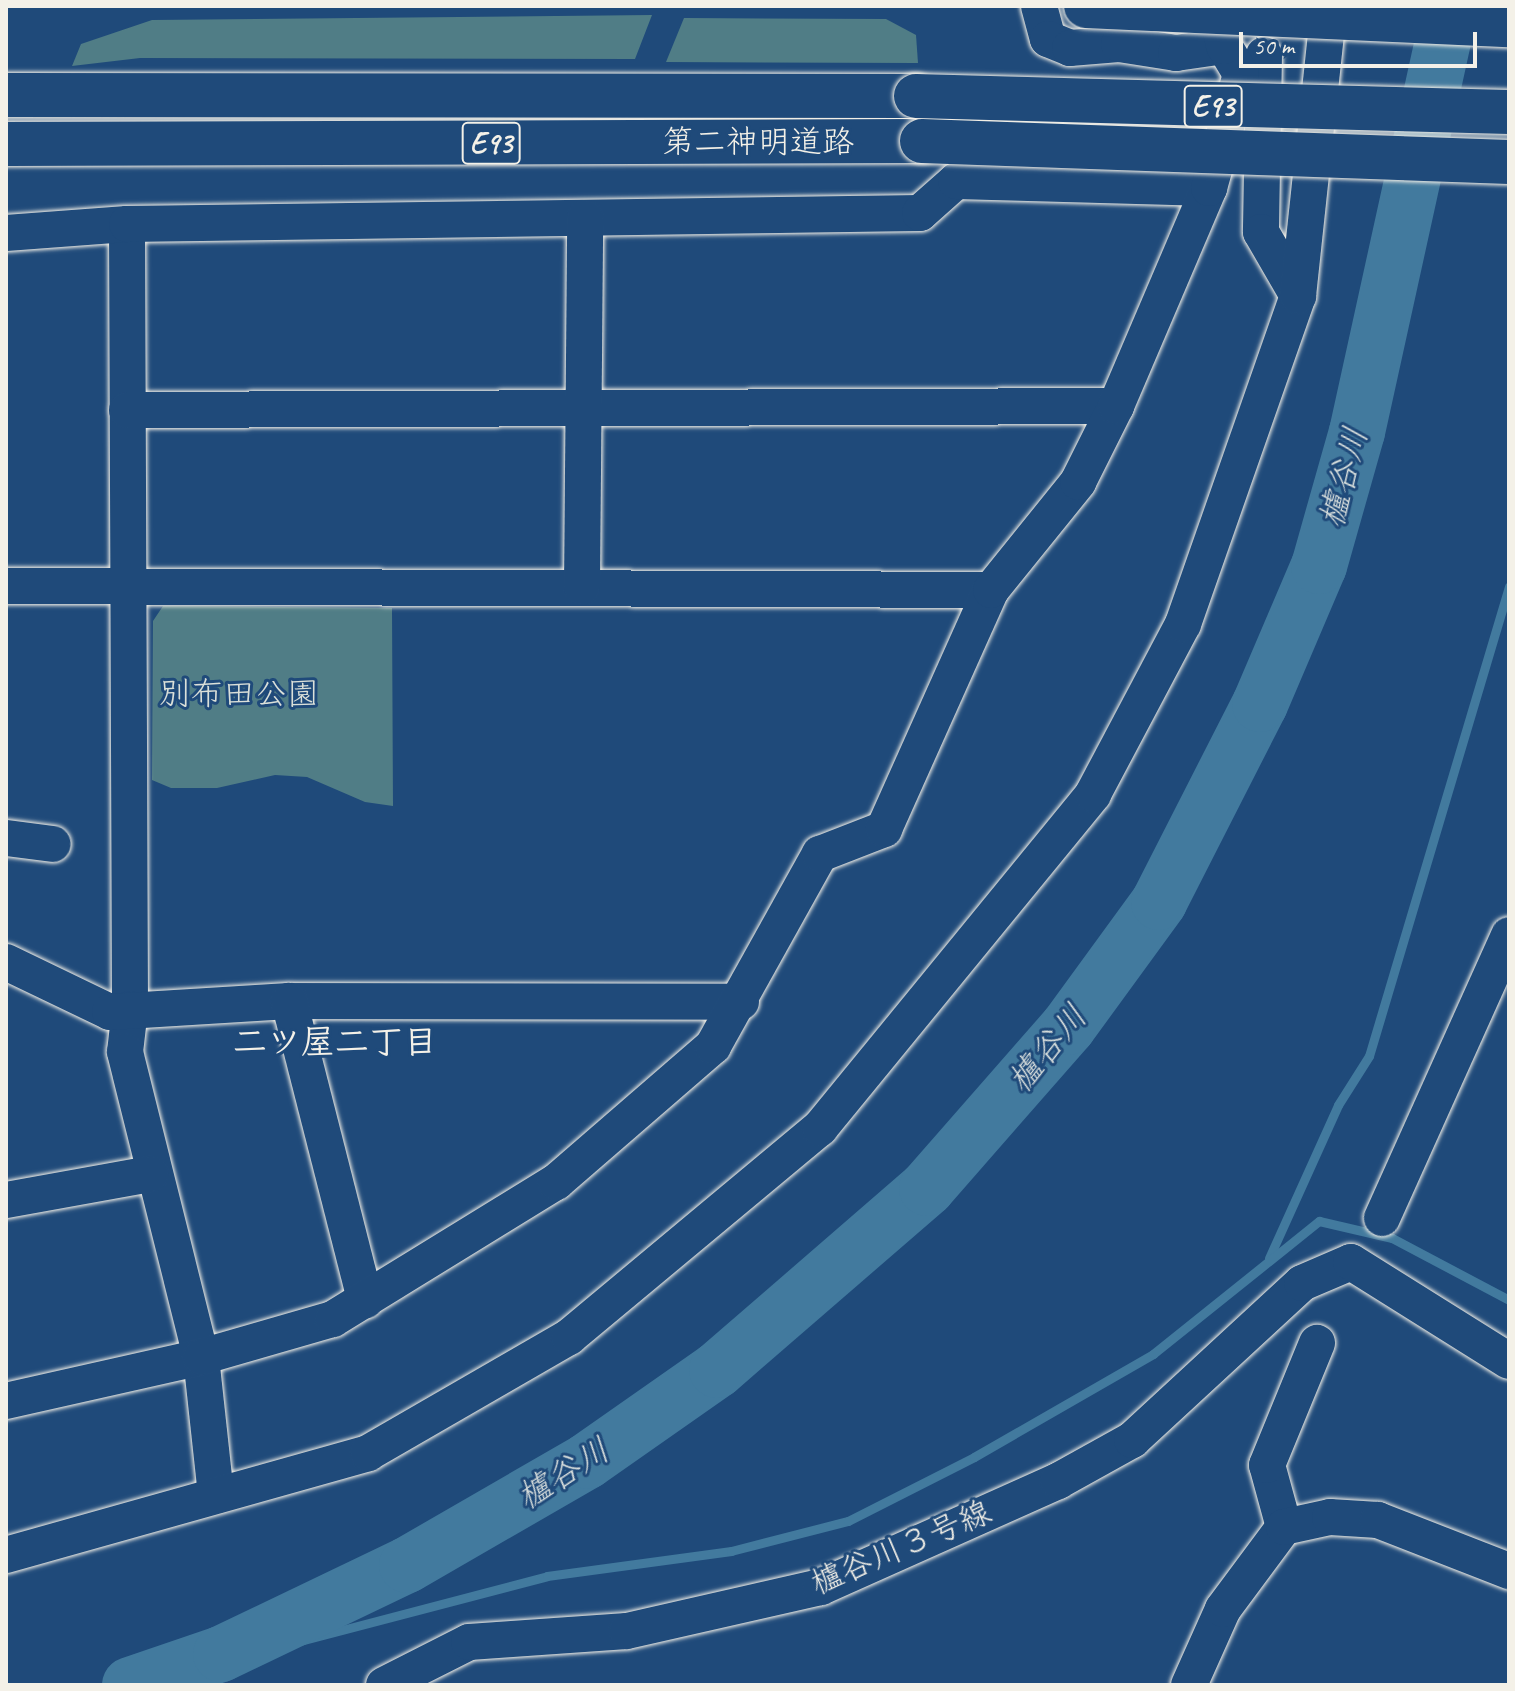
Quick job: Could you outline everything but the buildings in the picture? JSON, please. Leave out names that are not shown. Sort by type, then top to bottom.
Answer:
[{"type":"main road","points":[[1086,6],[1509,25]]},
{"type":"main road","name":"第二神明道路","points":[[6,95],[916,96],[1509,112]]},
{"type":"main road","name":"第二神明道路","points":[[6,144],[922,141],[1509,162]]},
{"type":"street","points":[[1039,6],[1048,39],[1070,48],[1119,44],[1243,59]]},
{"type":"street","points":[[1216,6],[1243,59],[1261,232],[1298,296]]},
{"type":"street","points":[[6,1401],[201,1357],[333,1319],[556,1182],[713,1046],[741,1002],[820,854],[884,829],[991,590],[1078,482],[1116,406],[1209,188],[1243,59],[1269,6]]},
{"type":"street","points":[[6,1555],[368,1453],[569,1337],[820,1128],[1093,794],[1183,624],[1298,296],[1329,6]]},
{"type":"street","points":[[6,233],[127,224],[920,213],[956,181],[1209,188]]},
{"type":"street","points":[[582,587],[585,218]]},
{"type":"street","points":[[127,224],[130,1009],[125,1052],[151,1174],[201,1357],[216,1495]]},
{"type":"street","points":[[127,410],[1116,406]]},
{"type":"street","points":[[6,586],[991,590]]},
{"type":"street","points":[[6,838],[53,844]]},
{"type":"street","points":[[1382,1218],[1509,935]]},
{"type":"street","points":[[6,962],[110,1012],[289,1001],[741,1002]]},
{"type":"street","points":[[289,1001],[365,1300]]},
{"type":"street","points":[[6,1200],[151,1174]]},
{"type":"street","name":"櫨谷川３号線","points":[[384,1685],[469,1642],[627,1631],[821,1587],[1058,1481],[1132,1440],[1302,1283],[1351,1262],[1509,1361]]},
{"type":"street","points":[[1284,1527],[1267,1465],[1317,1343]]},
{"type":"street","points":[[1189,1685],[1223,1609],[1284,1527],[1330,1517],[1378,1520],[1509,1571]]},
{"type":"green space","points":[[652,15],[635,59],[140,58],[72,66],[81,44],[152,20]]},
{"type":"green space","points":[[684,18],[886,19],[916,35],[918,63],[666,62]]},
{"type":"green space","name":"別布田公園","points":[[163,606],[392,608],[393,806],[365,802],[307,777],[275,775],[217,788],[171,788],[152,780],[153,621]]},
{"type":"waterway","name":"櫨谷川","points":[[130,1685],[221,1654],[407,1565],[587,1461],[717,1370],[927,1188],[1068,1027],[1159,902],[1260,704],[1319,566],[1357,432],[1451,6]]},
{"type":"waterway","points":[[1269,1258],[1338,1105],[1369,1056],[1509,586]]},
{"type":"waterway","points":[[244,1644],[300,1641],[547,1576],[731,1551],[848,1521],[974,1457],[1153,1354],[1319,1221],[1392,1238],[1509,1300]]},
{"type":"district","name":"二ツ屋二丁目","points":[[335,1042]]}]
